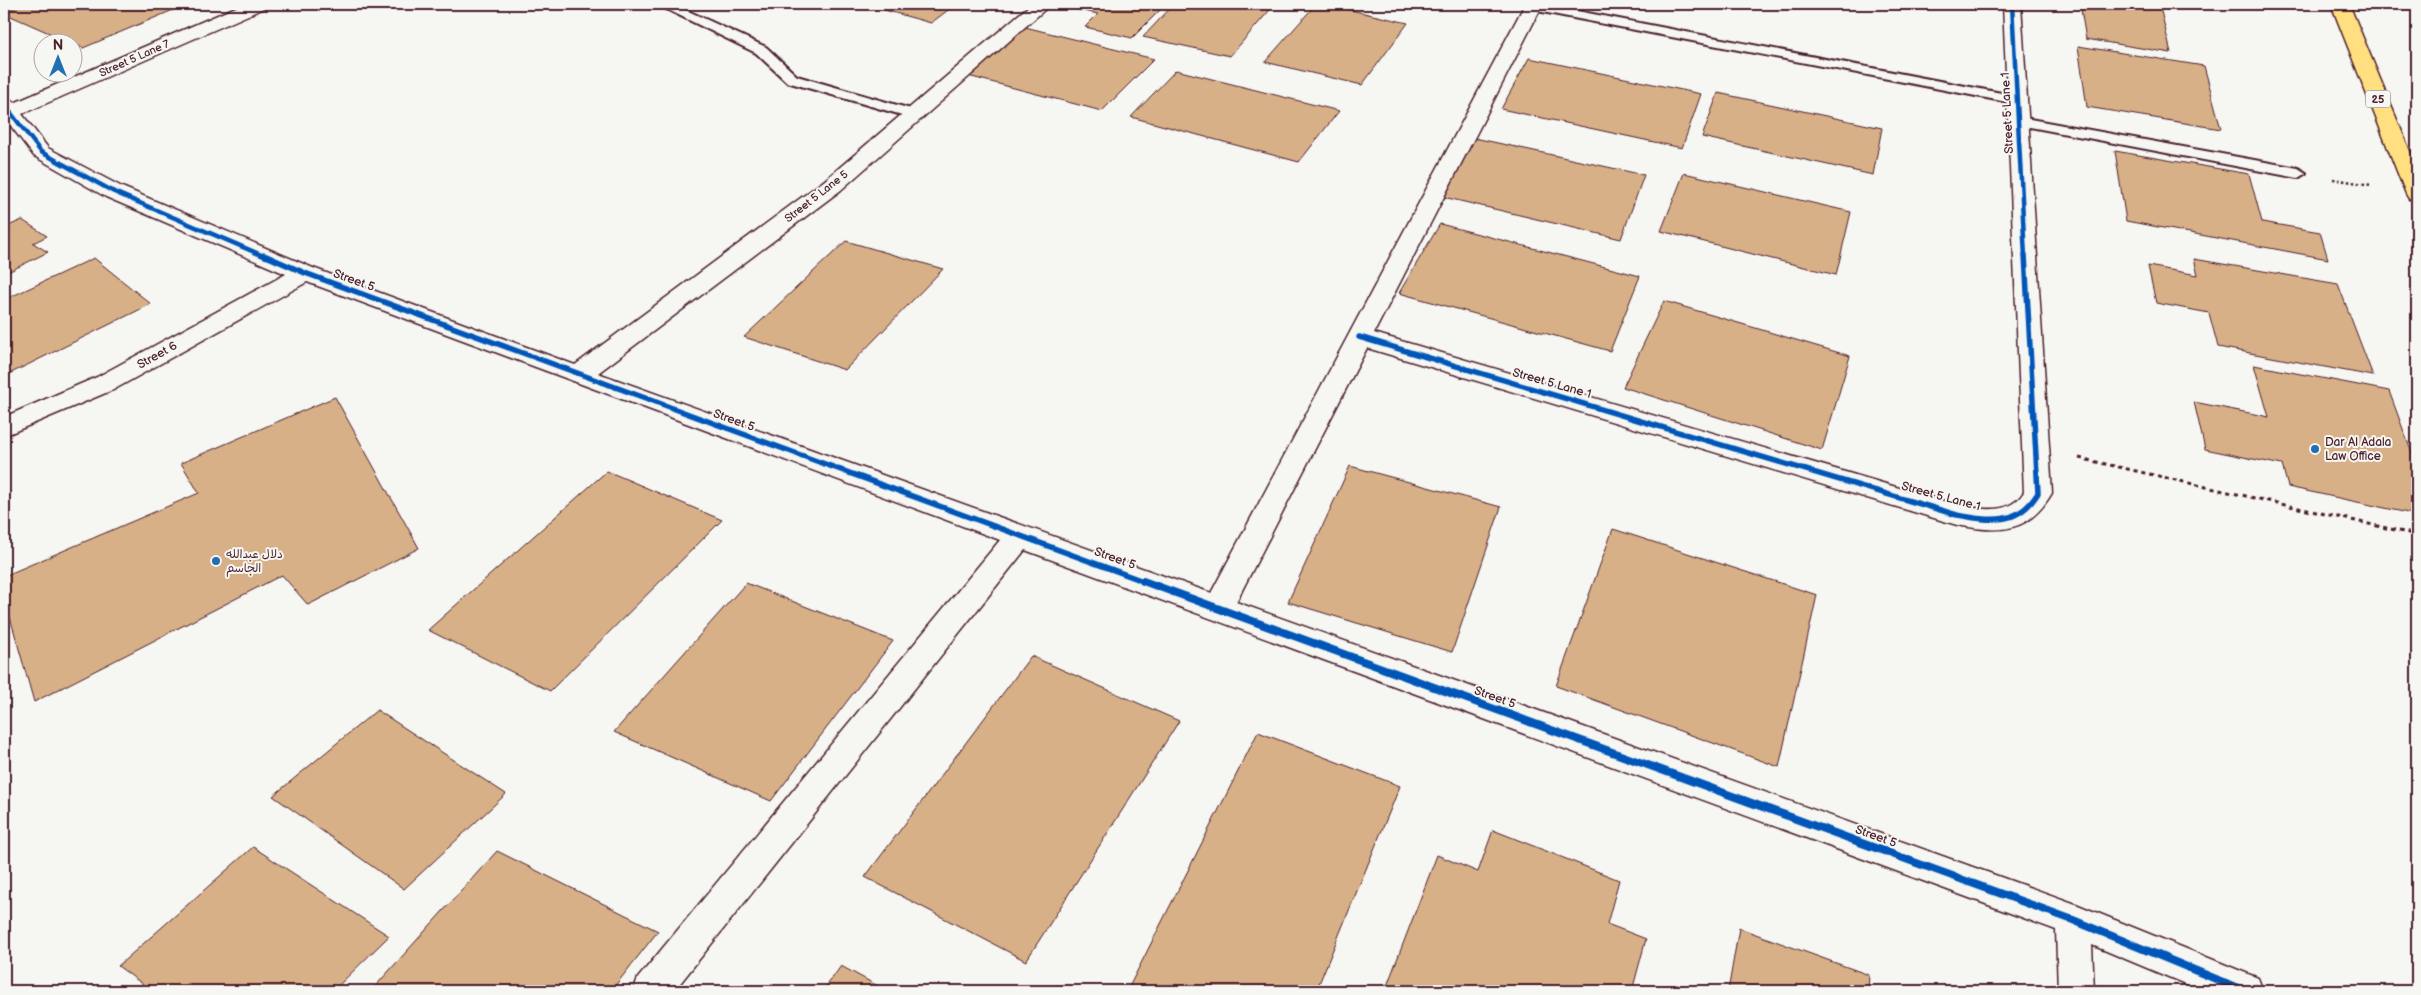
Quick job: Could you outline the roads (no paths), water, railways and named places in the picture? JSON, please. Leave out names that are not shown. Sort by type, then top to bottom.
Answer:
[{"type":"main road","name":"25","points":[[2340,4],[2417,193]]},
{"type":"street","name":"Street 5 Lane 7","points":[[7,108],[258,4]]},
{"type":"street","name":"Street 5 Lane 5","points":[[578,375],[833,185],[1042,4]]},
{"type":"street","name":"Street 5 Lane 1","points":[[1359,337],[1977,519],[1996,520],[2025,512],[2033,504],[2038,493],[2012,4]]},
{"type":"street","points":[[1218,608],[1528,5]]},
{"type":"street","name":"Street 5","points":[[7,108],[41,152],[114,192],[305,273],[578,375],[2073,920],[2245,991]]},
{"type":"street","name":"Street 6","points":[[4,428],[106,384],[305,273]]},
{"type":"street","points":[[651,991],[1020,536]]},
{"type":"street","points":[[2073,920],[2076,991]]},
{"type":"lane","points":[[663,4],[761,50],[792,79],[916,114]]},
{"type":"lane","points":[[1528,5],[2018,110],[2298,173]]},
{"type":"place","name":"Dar Al Adala Law Office","points":[[2315,449]]},
{"type":"place","name":"دلال عبدالله الجاسم","points":[[216,561]]}]
